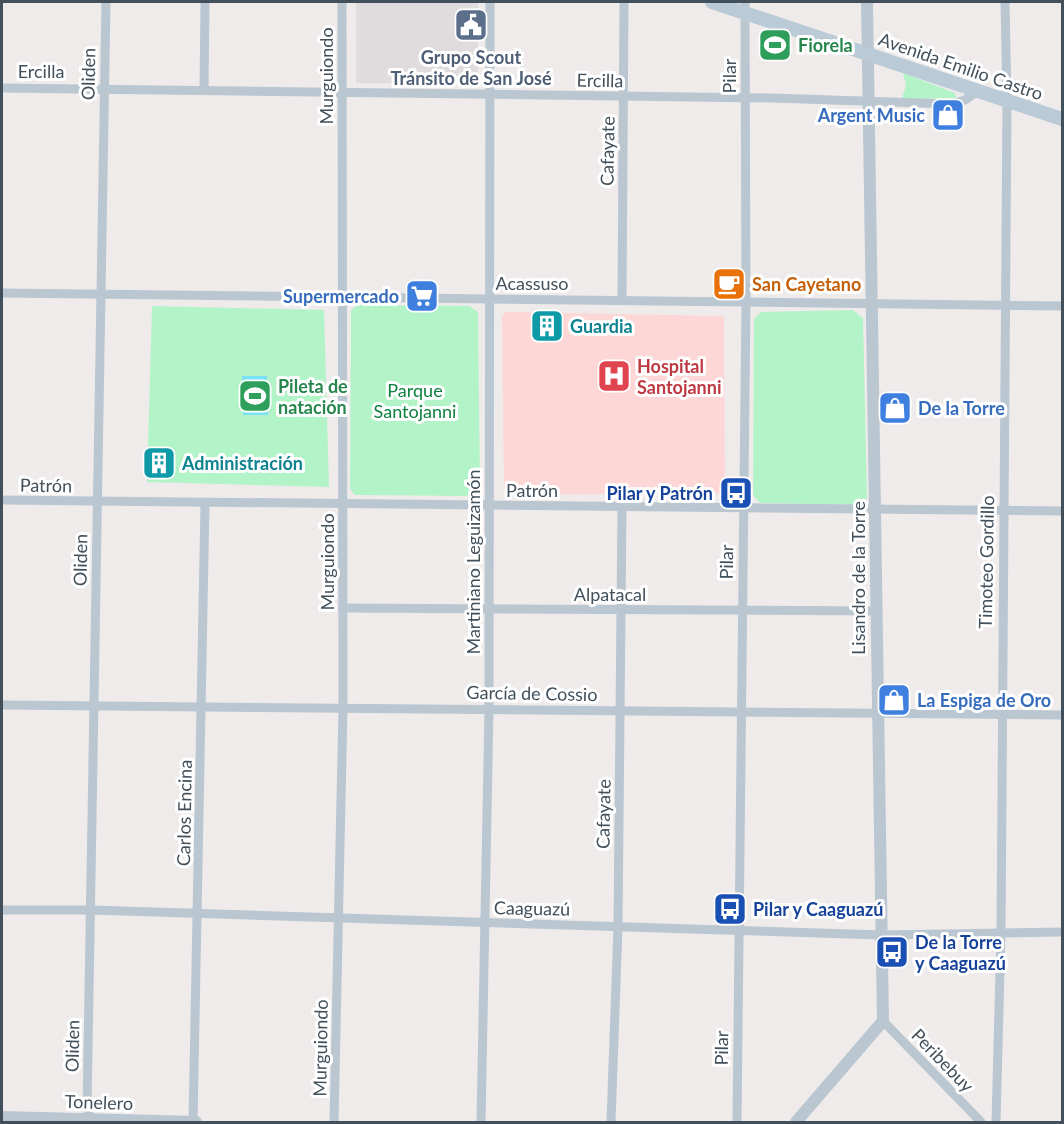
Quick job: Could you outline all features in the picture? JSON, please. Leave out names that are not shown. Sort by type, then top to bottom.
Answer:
[{"type":"main road","name":"Avenida Emilio Castro","points":[[712,2],[746,7],[868,54],[1062,119]]},
{"type":"street","name":"Oliden","points":[[90,1121],[87,1109],[106,2]]},
{"type":"street","points":[[204,89],[205,2]]},
{"type":"street","name":"Murguiondo","points":[[334,1122],[343,708],[342,2]]},
{"type":"street","name":"Martiniano Leguizamón","points":[[481,1122],[489,710],[490,2]]},
{"type":"street","name":"Cafayate","points":[[622,300],[624,2]]},
{"type":"street","name":"Lisandro de la Torre","points":[[867,2],[883,1021]]},
{"type":"street","name":"Timoteo Gordillo","points":[[996,1122],[1001,933],[1007,101],[1005,2]]},
{"type":"street","name":"Pilar","points":[[737,1122],[746,303],[746,7]]},
{"type":"street","name":"Ercilla","points":[[2,88],[104,87],[342,93],[746,98],[951,104],[965,100],[978,91]]},
{"type":"street","name":"Acassuso","points":[[2,293],[343,299],[1062,306]]},
{"type":"street","name":"Patrón","points":[[2,500],[205,504],[1062,511]]},
{"type":"street","name":"Carlos Encina","points":[[195,1122],[205,504]]},
{"type":"street","name":"Cafayate","points":[[611,1122],[618,927],[622,506]]},
{"type":"street","name":"Alpatacal","points":[[343,608],[876,611]]},
{"type":"street","name":"García de Cossio","points":[[2,705],[1062,715]]},
{"type":"street","name":"Caaguazú","points":[[2,910],[91,910],[882,935],[1062,932]]},
{"type":"street","points":[[796,1122],[883,1021]]},
{"type":"street","name":"Peribebuy","points":[[883,1021],[981,1122]]},
{"type":"street","name":"Tonelero","points":[[2,1117],[73,1121],[195,1122]]},
{"type":"shaded area","points":[[356,2],[478,2],[478,80],[472,84],[356,83]]},
{"type":"shaded area","name":"Hospital Santojanni","points":[[506,312],[724,316],[725,493],[508,495],[504,490],[502,316]]},
{"type":"green space","points":[[903,73],[955,93],[956,98],[902,99],[906,85]]},
{"type":"green space","name":"Parque Santojanni","points":[[357,305],[469,306],[478,312],[480,488],[471,496],[355,495],[350,489],[351,311]]},
{"type":"green space","points":[[152,306],[324,310],[329,487],[147,482]]},
{"type":"green space","points":[[853,310],[863,318],[867,498],[860,505],[760,503],[753,495],[754,319],[761,312]]},
{"type":"water","name":"Pileta de natación","points":[[242,376],[267,376],[268,415],[243,415]]},
{"type":"place","name":"Grupo Scout Tránsito de San José","points":[[471,25]]},
{"type":"place","name":"Fiorela","points":[[775,45]]},
{"type":"place","name":"Argent Music","points":[[948,115]]},
{"type":"place","name":"San Cayetano","points":[[729,284]]},
{"type":"place","name":"Supermercado","points":[[422,296]]},
{"type":"place","name":"Guardia","points":[[547,326]]},
{"type":"place","name":"Hospital Santojanni","points":[[614,376]]},
{"type":"place","name":"Pileta de natación","points":[[255,396]]},
{"type":"place","name":"De la Torre","points":[[895,408]]},
{"type":"place","name":"Administración","points":[[159,463]]},
{"type":"place","name":"Pilar y Patrón","points":[[736,493]]},
{"type":"place","name":"La Espiga de Oro","points":[[894,700]]},
{"type":"place","name":"Pilar y Caaguazú","points":[[730,909]]},
{"type":"place","name":"De la Torre y Caaguazú","points":[[892,952]]}]
